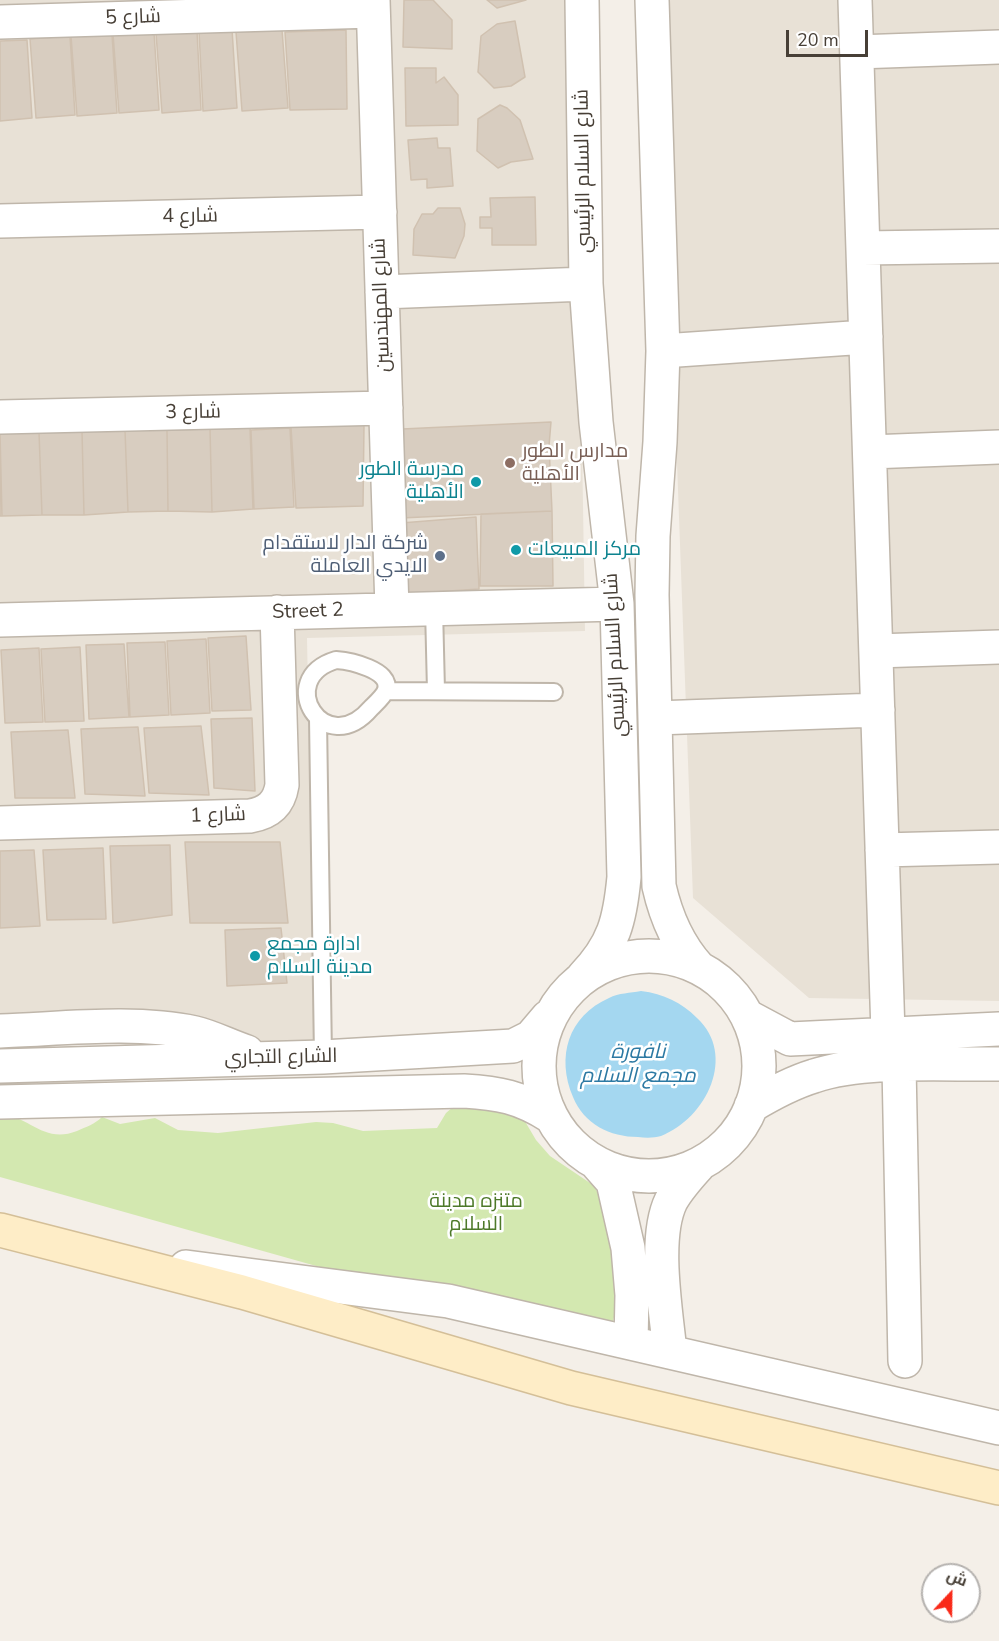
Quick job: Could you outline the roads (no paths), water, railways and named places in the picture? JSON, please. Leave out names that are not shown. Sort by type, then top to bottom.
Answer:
[{"type":"street","name":"شارع السلام الرئيسي","points":[[550,1016],[570,988],[600,960],[613,935],[621,905],[624,877],[617,604],[596,422],[586,284],[582,0]]},
{"type":"street","name":"شارع السلام الرئيسي","points":[[652,0],[663,351],[652,595],[659,886],[664,909],[673,930],[684,952],[699,968]]},
{"type":"street","points":[[855,0],[888,1033]]},
{"type":"street","name":"شارع 5","points":[[0,22],[373,6]]},
{"type":"street","name":"شارع المهندسين","points":[[373,6],[392,609]]},
{"type":"street","points":[[857,51],[999,47]]},
{"type":"street","name":"شارع 4","points":[[0,221],[380,212]]},
{"type":"street","points":[[863,248],[999,246]]},
{"type":"street","points":[[382,292],[586,284]]},
{"type":"street","points":[[663,351],[866,337]]},
{"type":"street","name":"شارع 3","points":[[0,417],[386,408]]},
{"type":"street","points":[[870,452],[999,447]]},
{"type":"street","name":"Street 2","points":[[0,620],[617,604]]},
{"type":"street","name":"شارع 1","points":[[0,823],[250,816],[268,810],[276,804],[282,785],[277,612]]},
{"type":"street","points":[[876,651],[999,647]]},
{"type":"street","points":[[656,718],[878,710]]},
{"type":"street","points":[[882,850],[999,847]]},
{"type":"street","points":[[583,976],[610,963],[640,956],[660,956],[680,960],[699,968],[727,988],[747,1016],[754,1032],[760,1066],[758,1084],[751,1106],[738,1131],[714,1156],[699,1165],[666,1175],[648,1177],[623,1173],[598,1165]]},
{"type":"street","points":[[550,1016],[539,1049],[541,1092],[550,1116],[570,1144],[598,1165],[613,1182],[628,1248],[632,1295],[631,1343]]},
{"type":"street","name":"الشارع التجاري","points":[[0,1066],[323,1057],[513,1047],[531,1037],[550,1016]]},
{"type":"street","points":[[747,1016],[790,1039],[999,1029]]},
{"type":"street","points":[[0,1031],[171,1028],[198,1033],[245,1052],[272,1058]]},
{"type":"street","points":[[751,1106],[776,1091],[815,1076],[873,1066],[999,1064]]},
{"type":"street","points":[[899,1066],[905,1361]]},
{"type":"street","name":"الشارع التجاري","points":[[0,1104],[464,1091],[494,1093],[520,1099],[550,1116]]},
{"type":"street","points":[[670,1352],[662,1248],[664,1225],[670,1202],[699,1165]]},
{"type":"street","points":[[0,1230],[242,1292],[571,1388],[999,1488]]},
{"type":"street","points":[[60,1244],[159,1263],[448,1301],[999,1428]]},
{"type":"lane","points":[[434,608],[436,692]]},
{"type":"lane","points":[[336,660],[347,661],[377,672],[383,677],[386,691],[359,721],[339,727],[318,719],[307,700],[310,678],[316,669],[336,660]]},
{"type":"lane","points":[[386,691],[554,692]]},
{"type":"lane","points":[[318,719],[323,1057]]},
{"type":"water","name":"نافورة مجمع السلام","points":[[641,991],[672,1000],[691,1012],[709,1033],[715,1050],[715,1067],[711,1084],[703,1101],[692,1115],[661,1136],[644,1138],[618,1135],[591,1122],[573,1097],[566,1067],[569,1039],[584,1015],[613,996]]},
{"type":"place","name":"مدارس الطور الأهلية","points":[[510,463]]},
{"type":"place","name":"مدرسة الطور الأهلية","points":[[476,482]]},
{"type":"place","name":"مركز المبيعات","points":[[516,550]]},
{"type":"place","name":"شركة الدار لاستقدام الايدي العاملة","points":[[440,556]]},
{"type":"place","name":"ادارة مجمع مدينة السلام","points":[[255,956]]},
{"type":"park label","name":"متنزه مدينة السلام","points":[[476,1214]]}]
